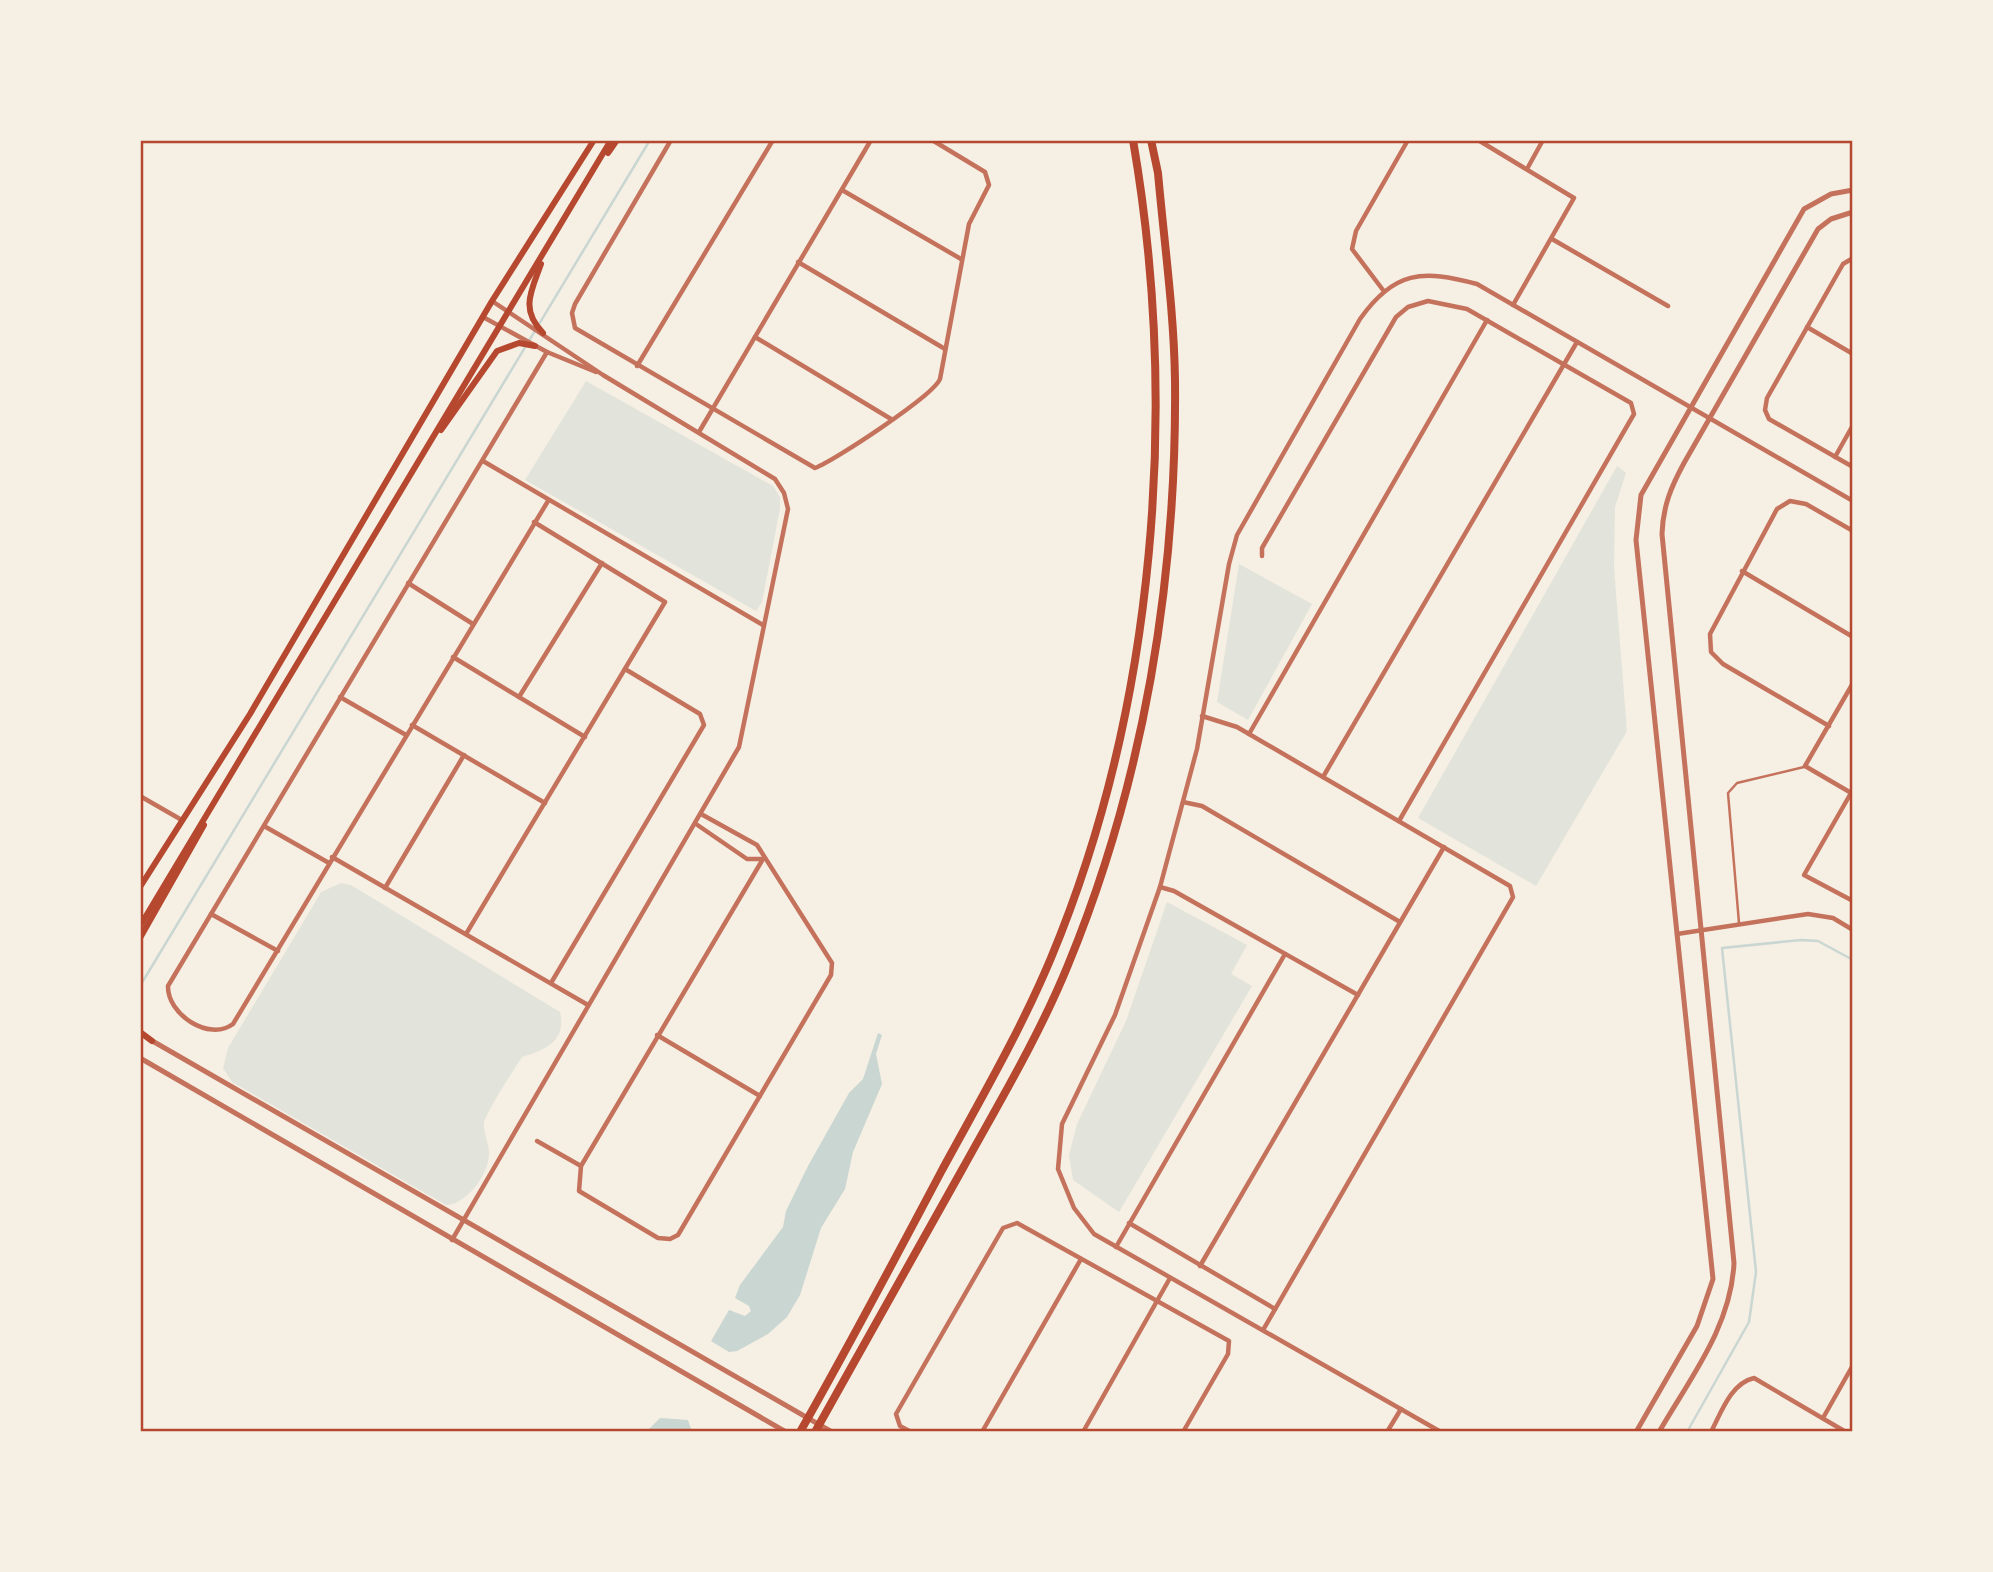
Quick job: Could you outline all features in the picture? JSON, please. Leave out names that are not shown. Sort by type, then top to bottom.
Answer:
[{"type":"highway","points":[[800,1432],[1008,1048],[1051,957],[1084,866],[1115,758],[1138,632],[1152,509],[1157,387],[1140,180],[1133,140]]},
{"type":"highway","points":[[815,1432],[1028,1052],[1067,967],[1101,880],[1135,763],[1157,643],[1174,507],[1175,377],[1158,173],[1151,140]]},
{"type":"main road","points":[[140,887],[180,819],[257,703],[492,301],[594,140]]},
{"type":"main road","points":[[140,926],[611,140]]},
{"type":"main road","points":[[586,181],[617,140]]},
{"type":"main road","points":[[543,333],[529,322],[531,290],[547,249]]},
{"type":"main road","points":[[422,455],[497,351],[520,340],[536,346]]},
{"type":"main road","points":[[140,938],[200,835],[220,792]]},
{"type":"main road","points":[[140,1033],[152,1041]]},
{"type":"street","points":[[671,140],[573,309],[575,328],[815,468],[891,419],[938,384],[961,259],[972,217],[989,179],[985,172],[932,140]]},
{"type":"street","points":[[637,366],[773,140]]},
{"type":"street","points":[[699,432],[871,140]]},
{"type":"street","points":[[1383,290],[1352,249],[1356,231],[1408,140]]},
{"type":"street","points":[[1478,140],[1574,198],[1513,305]]},
{"type":"street","points":[[1527,169],[1543,140]]},
{"type":"street","points":[[842,190],[961,259]]},
{"type":"street","points":[[1636,1432],[1697,1326],[1713,1279],[1636,540],[1637,513],[1641,495],[1804,209],[1831,194],[1853,190]]},
{"type":"street","points":[[1659,1432],[1722,1323],[1733,1282],[1702,928],[1662,534],[1669,492],[1818,229],[1831,219],[1853,212]]},
{"type":"street","points":[[1552,239],[1668,306]]},
{"type":"street","points":[[1853,258],[1843,264],[1767,398],[1765,410],[1769,419],[1853,467]]},
{"type":"street","points":[[798,262],[945,349]]},
{"type":"street","points":[[1441,1432],[1094,1234],[1074,1208],[1058,1169],[1062,1124],[1115,1015],[1160,887],[1202,716],[1229,564],[1237,535],[1360,319],[1383,290],[1415,276],[1447,276],[1477,284],[1853,501]]},
{"type":"street","points":[[492,301],[529,322]]},
{"type":"street","points":[[1262,556],[1262,548],[1267,538],[1396,317],[1408,307],[1428,301],[1467,309],[1631,403],[1634,414],[1399,821]]},
{"type":"street","points":[[483,317],[520,340]]},
{"type":"street","points":[[1249,734],[1487,320]]},
{"type":"street","points":[[1807,327],[1853,354]]},
{"type":"street","points":[[452,1240],[696,824],[741,740],[788,509],[784,493],[775,480],[603,375],[543,333]]},
{"type":"street","points":[[755,337],[891,419]]},
{"type":"street","points":[[1323,777],[1577,342]]},
{"type":"street","points":[[536,346],[603,375]]},
{"type":"street","points":[[547,352],[168,986],[168,998],[174,1010],[214,1033],[224,1031],[233,1024],[548,500]]},
{"type":"street","points":[[1835,457],[1853,425]]},
{"type":"street","points":[[483,461],[763,625]]},
{"type":"street","points":[[1829,726],[1723,664],[1711,652],[1710,634],[1716,618],[1777,509],[1790,500],[1806,504],[1853,531]]},
{"type":"street","points":[[467,934],[665,602],[534,522]]},
{"type":"street","points":[[519,697],[602,563]]},
{"type":"street","points":[[1742,571],[1853,637]]},
{"type":"street","points":[[408,583],[473,624]]},
{"type":"street","points":[[453,657],[585,737]]},
{"type":"street","points":[[551,983],[704,725],[700,714],[625,670]]},
{"type":"street","points":[[1853,683],[1805,766],[1852,794],[1804,875],[1853,901]]},
{"type":"street","points":[[340,697],[406,735]]},
{"type":"street","points":[[1202,716],[1237,727],[1444,847],[1510,886],[1513,897],[1263,1330]]},
{"type":"street","points":[[412,725],[545,803]]},
{"type":"street","points":[[385,888],[464,755]]},
{"type":"street","points":[[140,796],[180,819]]},
{"type":"street","points":[[1183,802],[1202,806],[1400,922]]},
{"type":"street","points":[[701,814],[757,845],[763,859],[832,963],[831,975],[678,1235],[670,1239],[658,1238],[579,1191],[581,1166],[763,859]]},
{"type":"street","points":[[696,824],[747,859],[763,859]]},
{"type":"street","points":[[264,826],[329,863]]},
{"type":"street","points":[[1200,1266],[1444,847]]},
{"type":"street","points":[[332,857],[588,1005]]},
{"type":"street","points":[[1160,887],[1174,891],[1358,995]]},
{"type":"street","points":[[211,914],[278,951]]},
{"type":"street","points":[[1677,934],[1702,928],[1808,914],[1833,918],[1853,930]]},
{"type":"street","points":[[1116,1247],[1285,954]]},
{"type":"street","points":[[657,1035],[760,1096]]},
{"type":"street","points":[[152,1041],[832,1432]]},
{"type":"street","points":[[140,1058],[786,1432]]},
{"type":"street","points":[[537,1142],[581,1166]]},
{"type":"street","points":[[911,1432],[900,1426],[896,1415],[1003,1228],[1009,1223],[1017,1223],[1229,1341],[1228,1354],[1183,1432]]},
{"type":"street","points":[[1129,1223],[1275,1309]]},
{"type":"street","points":[[982,1432],[1082,1259]]},
{"type":"street","points":[[1083,1432],[1171,1278]]},
{"type":"street","points":[[1823,1418],[1853,1365]]},
{"type":"street","points":[[1710,1432],[1733,1391],[1744,1380],[1754,1378],[1846,1432]]},
{"type":"street","points":[[1387,1432],[1401,1409]]},
{"type":"lane","points":[[1739,923],[1728,793],[1737,783],[1805,766]]},
{"type":"shaded area","points":[[586,381],[773,486],[780,497],[780,509],[762,602],[756,611],[525,480]]},
{"type":"shaded area","points":[[1617,466],[1626,473],[1615,507],[1614,567],[1627,731],[1536,886],[1418,818]]},
{"type":"shaded area","points":[[1239,564],[1312,604],[1248,720],[1217,702]]},
{"type":"shaded area","points":[[341,883],[351,885],[560,1012],[561,1022],[557,1037],[539,1051],[522,1057],[490,1109],[484,1123],[489,1151],[485,1171],[469,1194],[454,1203],[446,1205],[232,1082],[223,1068],[228,1048],[321,892]]},
{"type":"shaded area","points":[[1167,902],[1247,945],[1231,974],[1252,986],[1119,1212],[1073,1180],[1069,1155],[1077,1124],[1126,1021]]},
{"type":"shaded area","points":[[878,1033],[882,1035],[876,1054],[882,1084],[853,1152],[845,1189],[821,1228],[800,1295],[787,1317],[768,1334],[737,1351],[729,1352],[711,1341],[729,1310],[745,1316],[751,1311],[749,1306],[735,1298],[740,1285],[783,1227],[786,1211],[808,1166],[849,1093],[863,1079]]},
{"type":"shaded area","points":[[660,1418],[688,1420],[692,1432],[646,1432]]},
{"type":"waterway","points":[[140,986],[650,140]]},
{"type":"waterway","points":[[1687,1432],[1749,1322],[1756,1272],[1722,948],[1801,940],[1818,941],[1853,960]]}]
